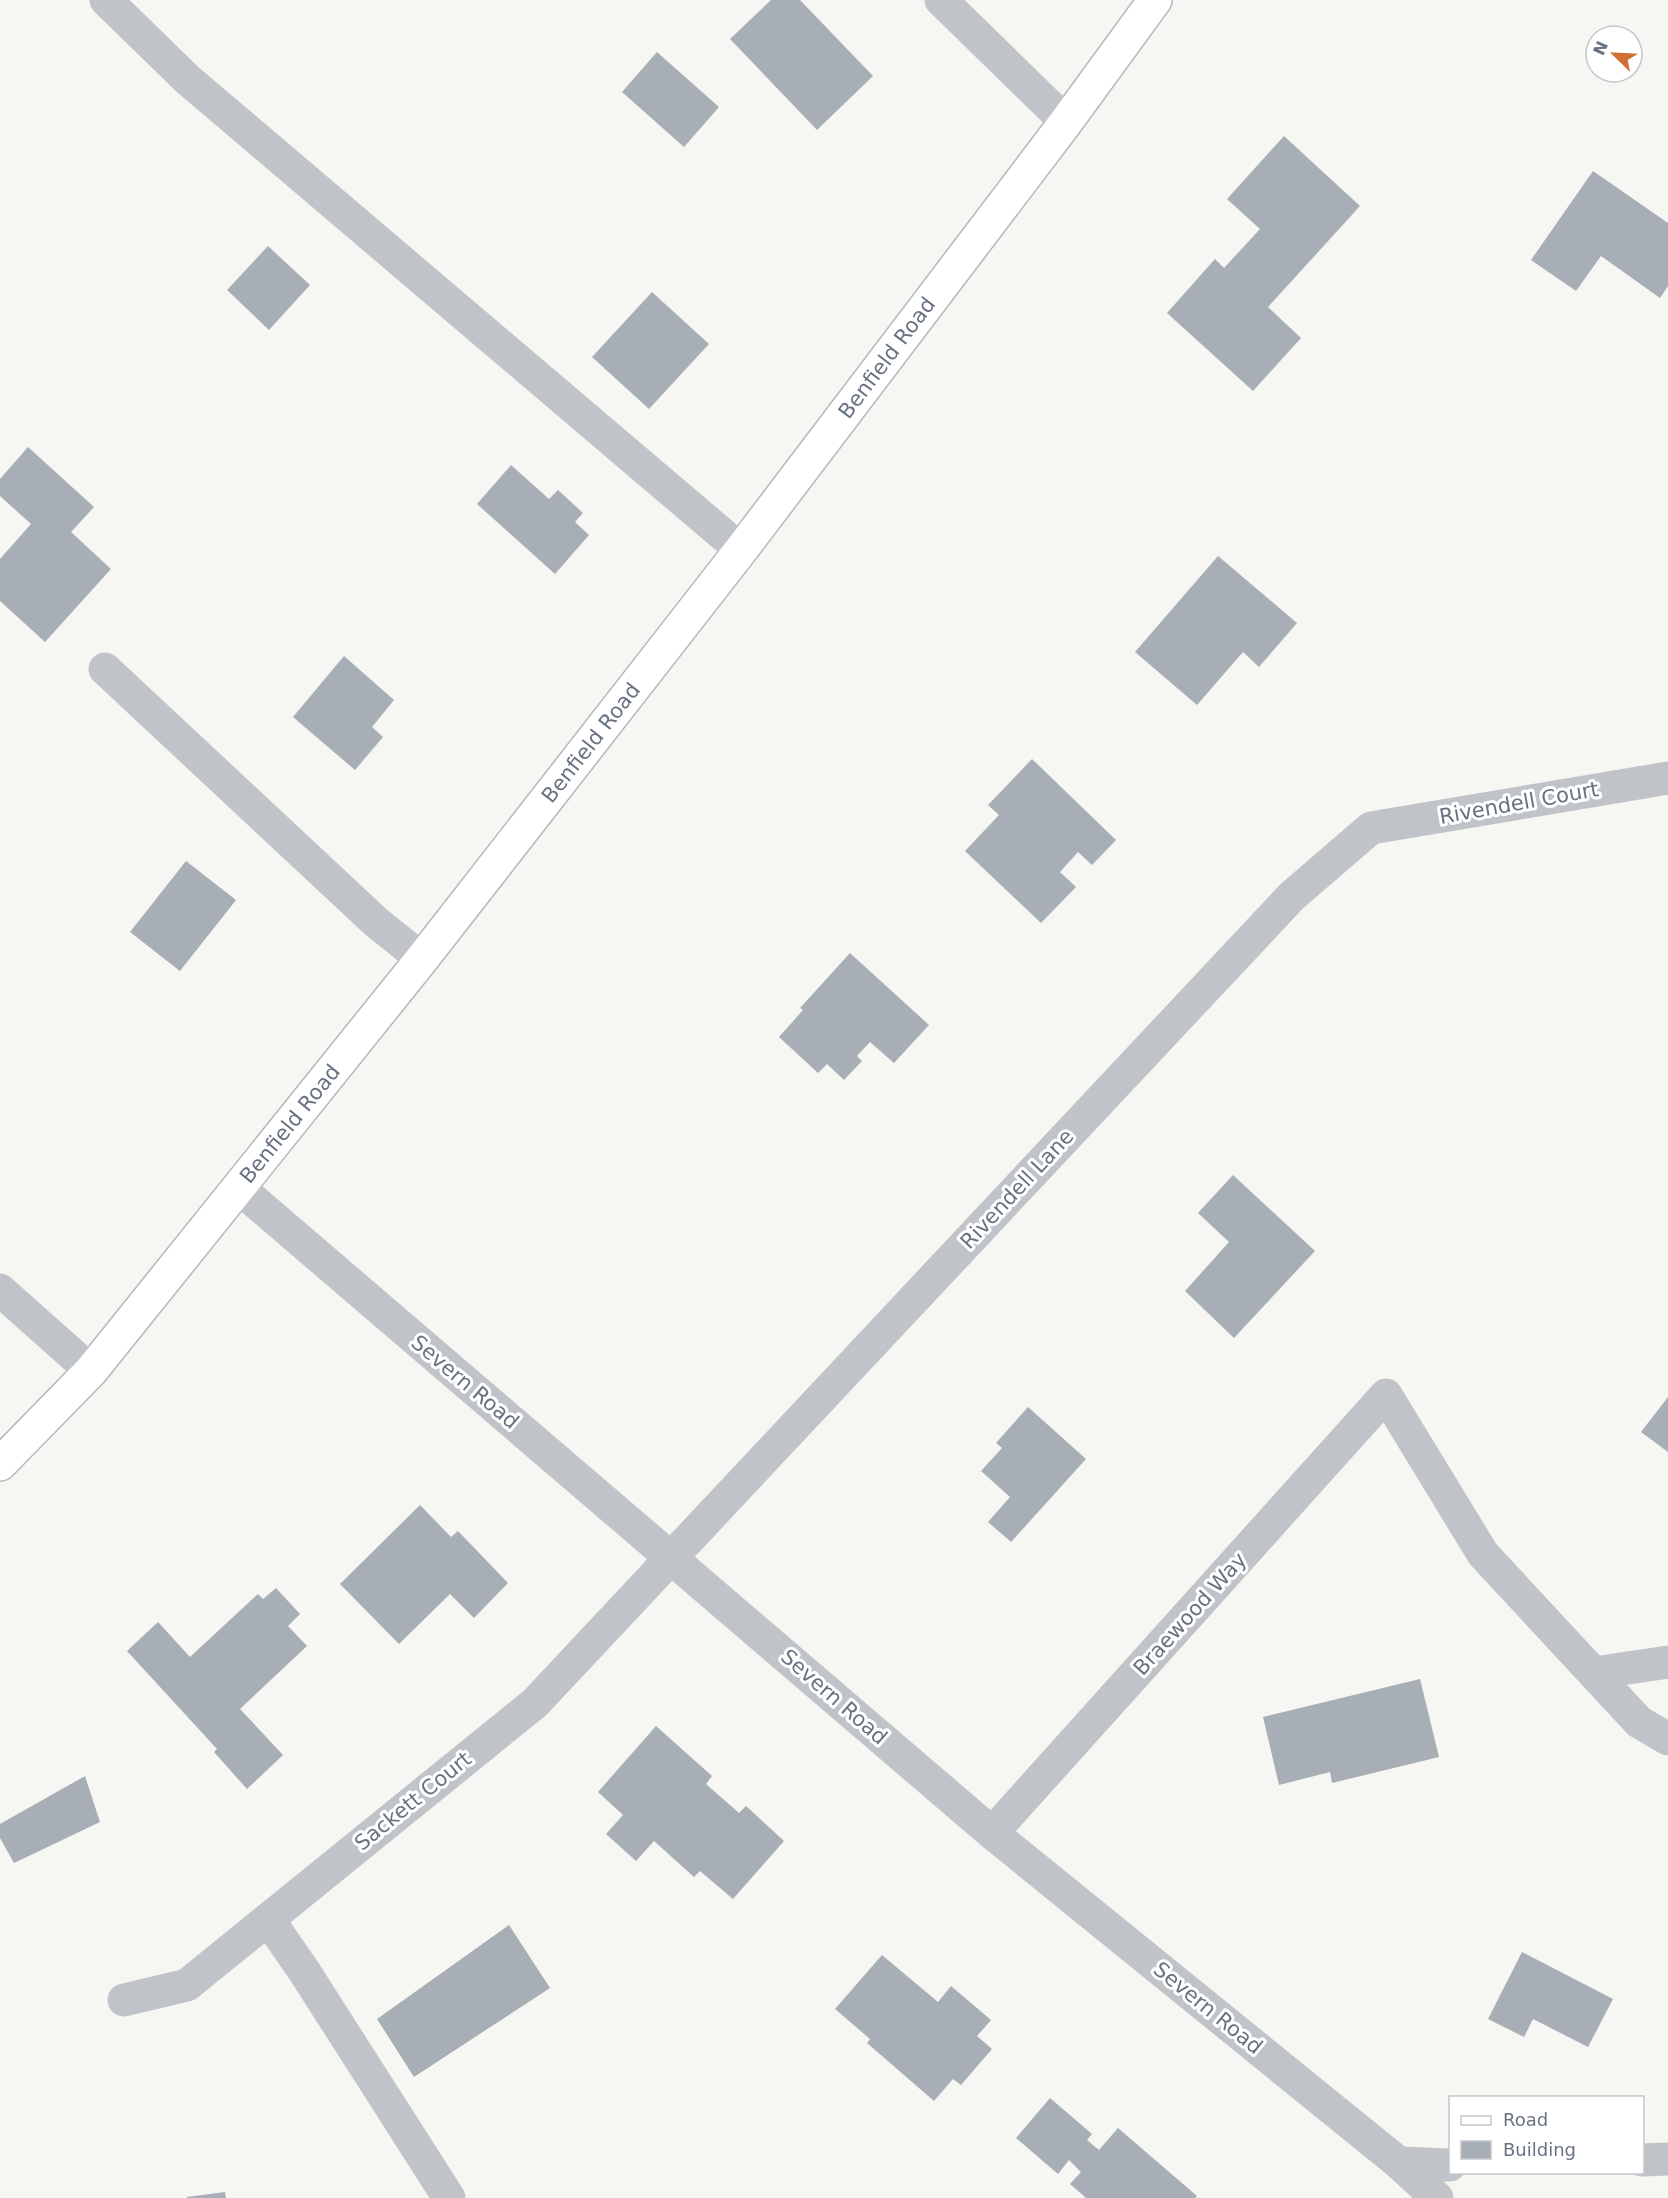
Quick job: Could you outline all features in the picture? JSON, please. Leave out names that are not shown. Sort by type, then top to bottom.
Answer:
[{"type":"main road","name":"Benfield Road","points":[[0,1464],[91,1371],[422,959],[741,550],[1066,122],[1155,0]]},
{"type":"street","points":[[106,0],[187,79],[741,550]]},
{"type":"street","points":[[941,0],[1066,122]]},
{"type":"street","points":[[105,669],[376,922],[422,959]]},
{"type":"street","name":"Rivendell Court","points":[[1371,828],[1668,778]]},
{"type":"street","name":"Rivendell Lane","points":[[670,1557],[1284,904],[1371,828]]},
{"type":"street","name":"Severn Road","points":[[239,1188],[992,1833],[1399,2163],[1437,2198]]},
{"type":"street","points":[[0,1290],[91,1371]]},
{"type":"street","name":"Braewood Way","points":[[992,1833],[1386,1395],[1483,1554],[1594,1672]]},
{"type":"street","name":"Sackett Court","points":[[124,2000],[187,1985],[535,1702],[670,1557]]},
{"type":"street","points":[[1594,1672],[1668,1662]]},
{"type":"street","points":[[1594,1672],[1639,1722],[1668,1739]]},
{"type":"street","points":[[268,1919],[356,2050],[449,2198]]},
{"type":"street","points":[[1644,2160],[1668,2159]]},
{"type":"street","points":[[1399,2163],[1449,2165]]},
{"type":"building","points":[[771,0],[800,0],[873,76],[817,130],[730,39]]},
{"type":"building","points":[[657,52],[719,107],[684,147],[622,92]]},
{"type":"building","points":[[1284,136],[1360,206],[1268,307],[1301,338],[1253,391],[1167,313],[1215,259],[1224,268],[1260,229],[1227,199]]},
{"type":"building","points":[[1593,171],[1668,223],[1668,286],[1660,298],[1601,256],[1576,291],[1531,260]]},
{"type":"building","points":[[268,246],[310,285],[269,330],[227,290]]},
{"type":"building","points":[[652,292],[709,344],[649,409],[592,357]]},
{"type":"building","points":[[28,447],[94,507],[71,532],[111,569],[45,642],[0,601],[0,559],[31,524],[0,496],[0,479]]},
{"type":"building","points":[[511,465],[549,499],[558,490],[583,513],[575,522],[589,535],[555,574],[477,504]]},
{"type":"building","points":[[1218,556],[1297,623],[1259,667],[1243,652],[1197,705],[1135,652]]},
{"type":"building","points":[[344,656],[394,700],[372,727],[383,737],[355,770],[293,717]]},
{"type":"building","points":[[1032,759],[1116,840],[1092,865],[1078,852],[1060,872],[1076,887],[1041,923],[965,851],[999,815],[988,805]]},
{"type":"building","points":[[186,861],[236,900],[180,971],[130,932]]},
{"type":"building","points":[[850,953],[929,1025],[894,1063],[870,1042],[857,1056],[862,1061],[844,1080],[827,1064],[818,1073],[779,1037],[803,1010],[800,1008]]},
{"type":"building","points":[[1233,1175],[1315,1251],[1234,1338],[1185,1291],[1229,1242],[1198,1213]]},
{"type":"building","points":[[1668,1397],[1668,1452],[1641,1432]]},
{"type":"building","points":[[1028,1407],[1086,1459],[1011,1542],[988,1522],[1010,1497],[981,1471],[1002,1448],[996,1443]]},
{"type":"building","points":[[420,1505],[451,1537],[458,1531],[508,1583],[474,1618],[450,1594],[399,1644],[340,1584]]},
{"type":"building","points":[[276,1588],[300,1614],[288,1626],[307,1646],[240,1709],[283,1755],[247,1789],[214,1752],[217,1749],[127,1651],[158,1622],[190,1657],[258,1594],[263,1599]]},
{"type":"building","points":[[1420,1679],[1439,1757],[1332,1783],[1330,1772],[1279,1785],[1263,1717]]},
{"type":"building","points":[[656,1726],[712,1776],[706,1784],[739,1813],[746,1806],[784,1841],[733,1899],[700,1871],[694,1877],[654,1841],[636,1861],[606,1834],[623,1815],[598,1792]]},
{"type":"building","points":[[85,1776],[100,1822],[14,1863],[0,1838],[0,1824]]},
{"type":"building","points":[[509,1925],[550,1988],[414,2077],[377,2019]]},
{"type":"building","points":[[1522,1952],[1613,1999],[1588,2047],[1533,2019],[1524,2037],[1488,2019]]},
{"type":"building","points":[[882,1955],[938,2002],[951,1986],[991,2020],[977,2036],[992,2049],[961,2085],[953,2079],[934,2101],[867,2043],[870,2039],[835,2009]]},
{"type":"building","points":[[1050,2098],[1092,2134],[1087,2140],[1099,2150],[1118,2128],[1197,2196],[1195,2198],[1086,2198],[1070,2184],[1081,2172],[1069,2160],[1058,2174],[1016,2138]]},
{"type":"building","points":[[225,2192],[226,2198],[187,2198],[187,2197]]}]
